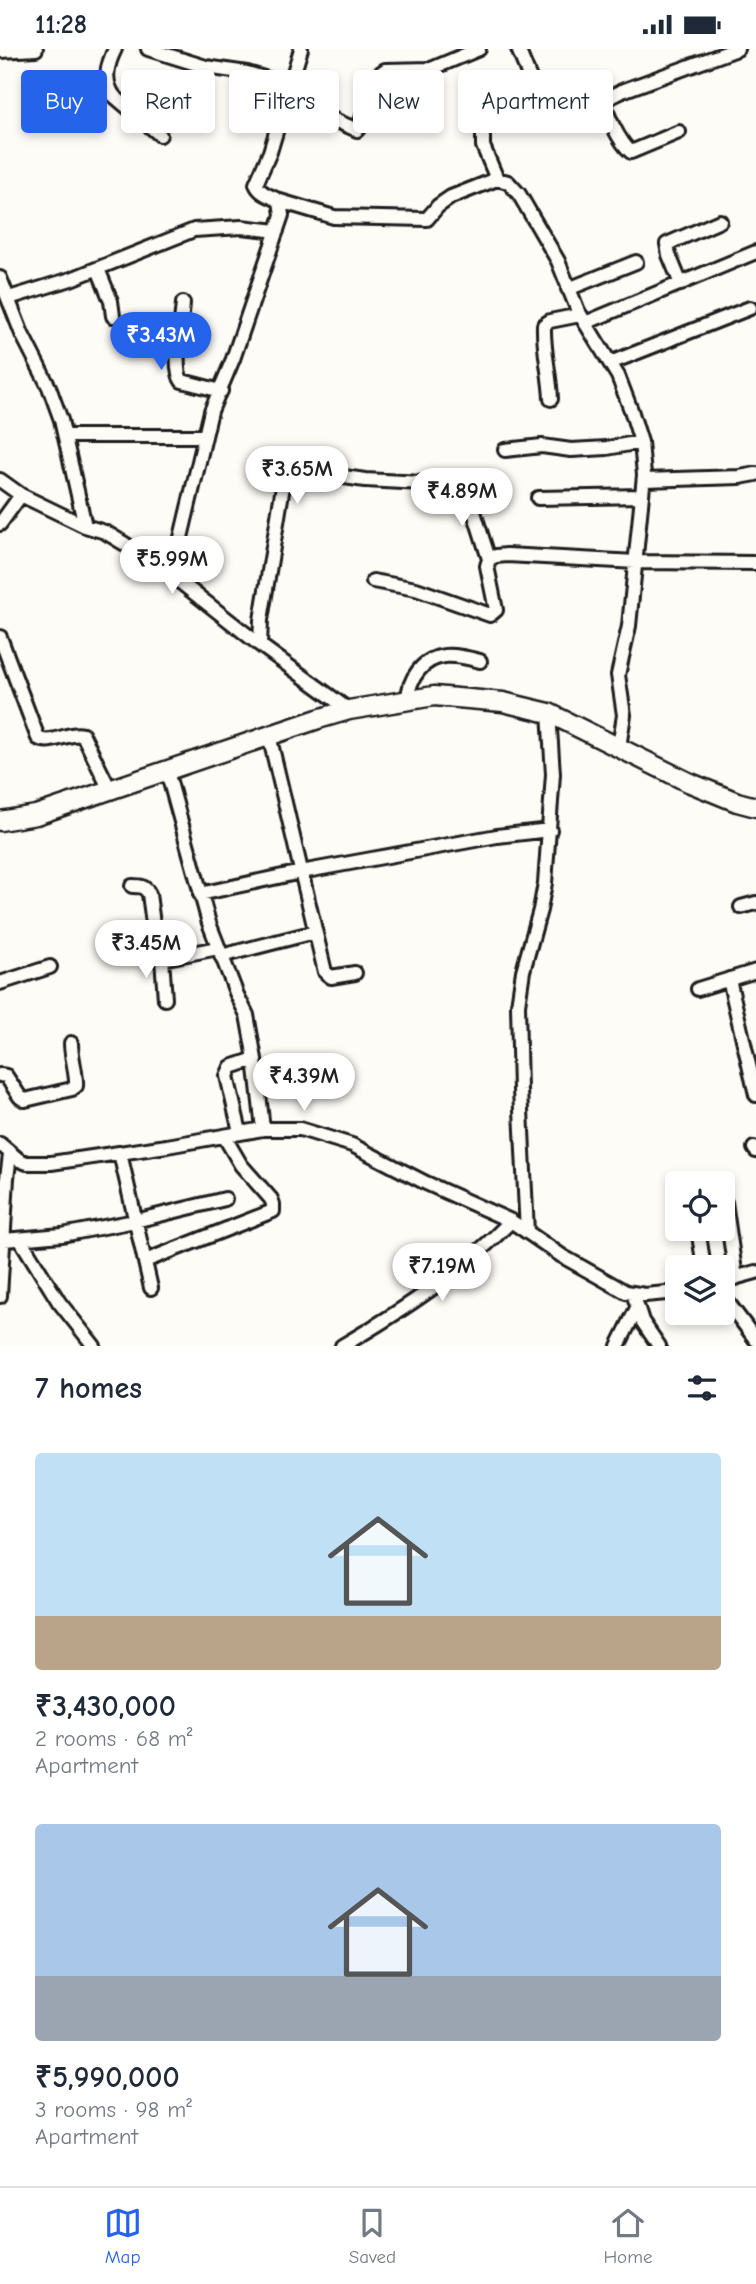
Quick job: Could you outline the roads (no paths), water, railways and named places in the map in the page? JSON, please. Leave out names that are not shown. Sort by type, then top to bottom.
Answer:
[{"type":"main road","points":[[0,821],[36,815],[349,710],[408,700],[447,697],[503,702],[549,713],[688,782],[756,807]]},
{"type":"street","points":[[1,52],[36,49]]},
{"type":"street","points":[[115,49],[106,77],[110,90],[160,135]]},
{"type":"street","points":[[148,49],[170,58],[229,70]]},
{"type":"street","points":[[295,70],[301,49]]},
{"type":"street","points":[[339,120],[357,130],[374,78],[380,72],[431,69],[479,49]]},
{"type":"street","points":[[518,49],[527,70]]},
{"type":"street","points":[[679,132],[631,152],[620,138],[605,103],[608,98],[622,91],[737,49]]},
{"type":"street","points":[[276,133],[256,184],[265,194],[280,201],[334,217],[427,219],[438,206],[451,197],[497,179],[509,182],[519,194],[558,261],[582,319],[618,376],[641,442],[644,480],[636,562],[629,626],[618,675],[624,715],[619,747]]},
{"type":"street","points":[[483,133],[483,146],[497,179]]},
{"type":"street","points":[[175,577],[179,546],[211,411],[221,391],[277,231],[282,215],[280,201]]},
{"type":"street","points":[[681,284],[667,244],[673,239],[720,221]]},
{"type":"street","points":[[9,298],[98,269],[194,230],[241,227],[277,231]]},
{"type":"street","points":[[551,399],[550,376],[543,344],[544,325],[550,321],[582,319],[681,284],[756,252]]},
{"type":"street","points":[[568,289],[635,261]]},
{"type":"street","points":[[98,269],[111,301],[113,316]]},
{"type":"street","points":[[0,278],[22,334],[49,387],[65,436],[85,526]]},
{"type":"street","points":[[183,303],[179,378],[221,391]]},
{"type":"street","points":[[610,363],[750,308]]},
{"type":"street","points":[[65,436],[205,436]]},
{"type":"street","points":[[505,450],[542,446],[571,450],[607,448],[641,442]]},
{"type":"street","points":[[260,645],[261,620],[284,480],[289,471],[365,480],[422,482]]},
{"type":"street","points":[[644,480],[740,477],[755,474]]},
{"type":"street","points":[[0,480],[21,495],[85,526],[105,532],[175,577],[260,645],[349,710]]},
{"type":"street","points":[[373,581],[416,589],[490,615],[496,610],[487,566],[489,559],[474,512],[471,488]]},
{"type":"street","points":[[0,524],[21,495]]},
{"type":"street","points":[[538,498],[642,496]]},
{"type":"street","points":[[489,559],[507,555],[636,562],[756,562]]},
{"type":"street","points":[[0,637],[38,738],[46,741],[74,733],[83,735],[110,790]]},
{"type":"street","points":[[408,700],[408,685],[430,661],[442,656],[480,661]]},
{"type":"street","points":[[527,1232],[518,1006],[523,971],[545,883],[553,774],[549,713]]},
{"type":"street","points":[[269,735],[327,975],[331,977],[355,973]]},
{"type":"street","points":[[167,771],[200,894],[220,952],[247,1015],[263,1129]]},
{"type":"street","points":[[200,894],[301,872],[497,836],[550,830]]},
{"type":"street","points":[[132,886],[141,886],[149,894],[156,946],[162,959],[165,999]]},
{"type":"street","points":[[741,907],[756,903]]},
{"type":"street","points":[[162,959],[220,952],[315,932]]},
{"type":"street","points":[[0,983],[50,967]]},
{"type":"street","points":[[698,989],[756,971]]},
{"type":"street","points":[[729,979],[756,1095]]},
{"type":"street","points":[[0,1075],[6,1076],[25,1100],[72,1089],[77,1080],[71,1043]]},
{"type":"street","points":[[240,1132],[227,1076],[231,1067],[255,1059]]},
{"type":"street","points":[[0,1144],[10,1155],[27,1163],[51,1163],[240,1132],[300,1129],[352,1145],[426,1183],[511,1221],[562,1256],[620,1289],[645,1296],[665,1294]]},
{"type":"street","points":[[145,1261],[273,1211],[271,1199],[246,1171],[224,1136]]},
{"type":"street","points":[[120,1153],[151,1288]]},
{"type":"street","points":[[0,1296],[6,1178],[10,1155]]},
{"type":"street","points":[[4,1240],[62,1235],[225,1199]]},
{"type":"street","points":[[342,1346],[397,1314],[450,1277],[511,1221]]},
{"type":"street","points":[[20,1239],[59,1302],[94,1346]]},
{"type":"street","points":[[735,1278],[756,1272]]},
{"type":"street","points":[[633,1293],[637,1308],[659,1346]]},
{"type":"street","points":[[618,1346],[637,1308]]},
{"type":"street","points":[[735,1312],[756,1339]]}]
